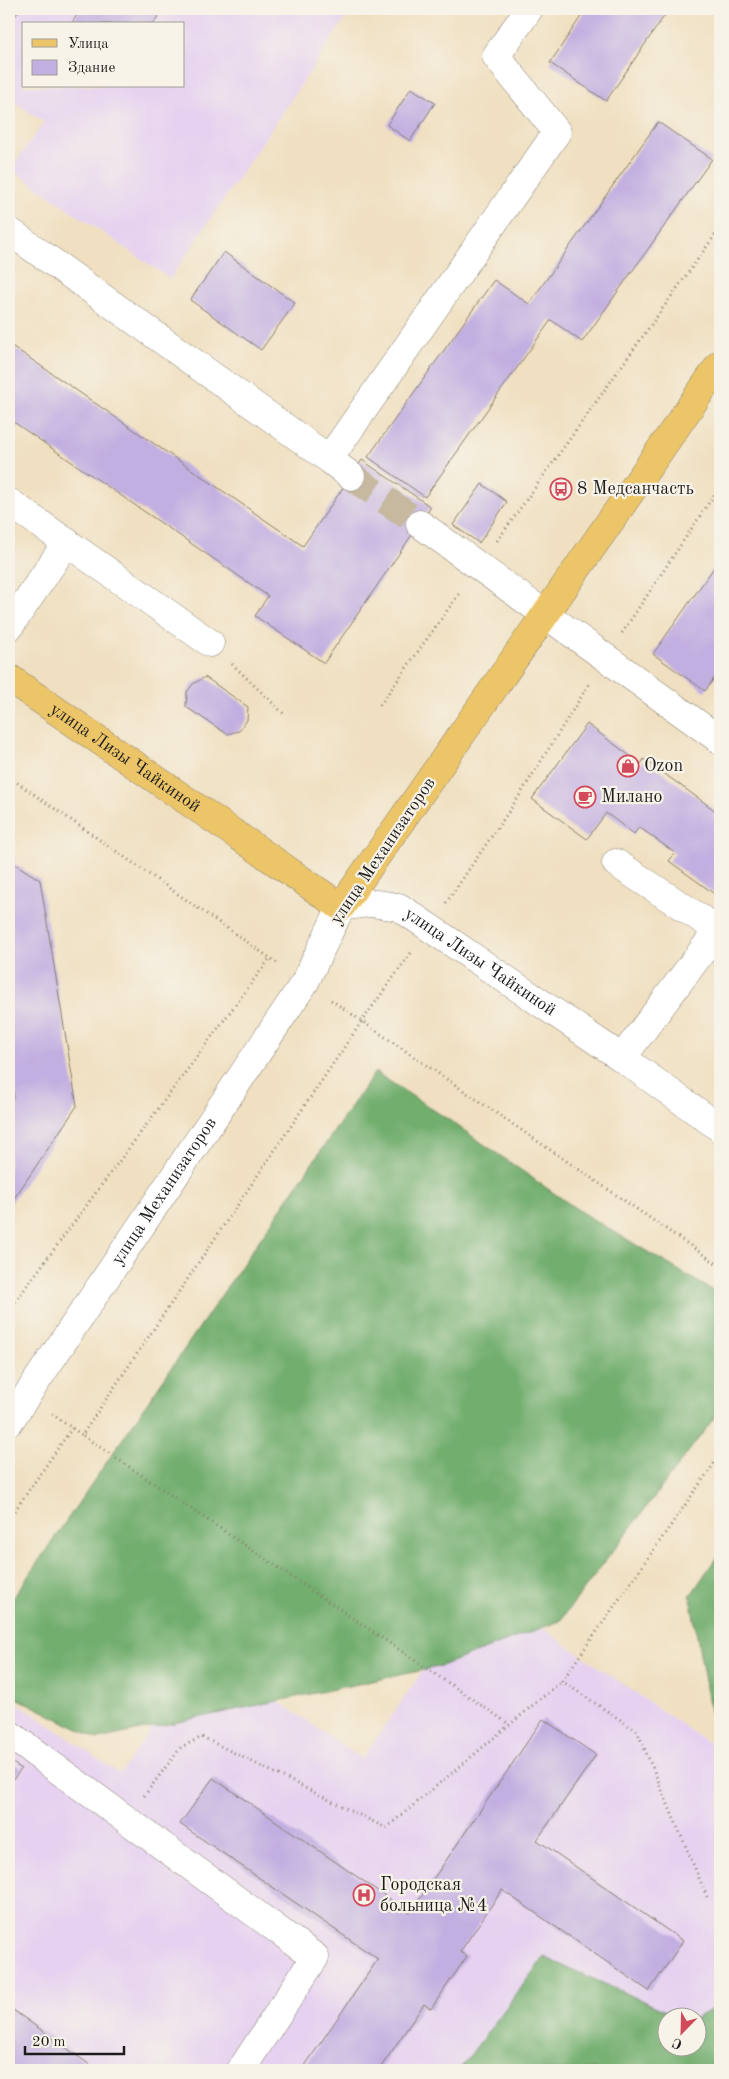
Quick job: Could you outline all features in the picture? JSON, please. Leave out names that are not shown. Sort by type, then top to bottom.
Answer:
[{"type":"main road","name":"улица Механизаторов","points":[[341,907],[720,364]]},
{"type":"main road","name":"улица Лизы Чайкиной","points":[[9,678],[341,907]]},
{"type":"street","points":[[329,459],[557,132],[496,56],[529,9]]},
{"type":"street","points":[[9,231],[351,476]]},
{"type":"street","points":[[9,502],[210,643]]},
{"type":"street","points":[[420,524],[480,565],[546,615],[606,656],[720,740]]},
{"type":"street","points":[[9,627],[67,542]]},
{"type":"street","points":[[616,863],[719,930],[622,1058]]},
{"type":"street","name":"улица Лизы Чайкиной","points":[[341,907],[370,903],[399,906],[622,1058],[720,1128]]},
{"type":"street","name":"улица Механизаторов","points":[[9,1422],[305,982],[341,907]]},
{"type":"street","points":[[9,1734],[315,1957],[242,2070]]},
{"type":"path","points":[[380,705],[720,228]]},
{"type":"path","points":[[509,1724],[82,1435],[362,1021],[430,927],[518,798],[606,656],[720,486]]},
{"type":"path","points":[[210,643],[284,714]]},
{"type":"path","points":[[9,777],[720,1266]]},
{"type":"path","points":[[9,1310],[270,958]]},
{"type":"path","points":[[9,1519],[72,1428]]},
{"type":"path","points":[[126,1819],[181,1747],[202,1737],[386,1828],[562,1680],[720,1455]]},
{"type":"path","points":[[562,1680],[637,1731],[707,1897]]},
{"type":"shaded area","points":[[9,9],[352,9],[170,279],[11,169],[44,122],[9,98]]},
{"type":"shaded area","name":"Городская больница №4","points":[[481,1586],[720,1751],[720,2065],[717,2070],[9,2070],[9,1697],[120,1774],[205,1651],[362,1759]]},
{"type":"green space","points":[[375,1072],[449,1120],[581,1212],[720,1295],[720,1410],[560,1621],[438,1667],[98,1739],[9,1694],[9,1604]]},
{"type":"green space","points":[[720,1552],[720,1767],[690,1596]]},
{"type":"green space","points":[[544,1957],[656,2007],[656,2056],[706,2056],[706,2012],[720,2005],[720,2070],[459,2070]]},
{"type":"building","points":[[9,9],[20,9],[9,25]]},
{"type":"building","points":[[81,9],[154,9],[160,13],[154,22],[72,22]]},
{"type":"building","points":[[586,9],[669,9],[606,101],[550,63]]},
{"type":"building","points":[[411,88],[435,103],[410,141],[387,125]]},
{"type":"building","points":[[658,122],[712,159],[582,342],[551,320],[425,497],[368,457],[494,280],[529,304]]},
{"type":"building","points":[[224,252],[295,303],[261,350],[190,300]]},
{"type":"building","points":[[9,344],[303,546],[362,460],[431,507],[324,663],[255,616],[268,596],[9,419]]},
{"type":"building","points":[[482,484],[507,502],[479,543],[453,525]]},
{"type":"building","points":[[720,559],[720,670],[705,691],[653,654]]},
{"type":"building","points":[[205,677],[248,707],[247,720],[239,731],[227,734],[186,707],[187,692],[193,684]]},
{"type":"building","points":[[587,724],[641,764],[644,759],[720,814],[720,898],[669,861],[675,853],[639,827],[634,834],[606,813],[587,839],[532,799]]},
{"type":"building","points":[[9,860],[40,880],[77,1106],[9,1206],[9,1105],[14,1097],[9,1064]]},
{"type":"building","points":[[543,1719],[596,1755],[537,1840],[683,1941],[649,1991],[502,1890],[460,1952],[467,1956],[431,2009],[424,2004],[379,2070],[302,2070],[378,1959],[180,1824],[213,1778],[410,1913]]},
{"type":"building","points":[[9,1760],[21,1769],[9,1785]]},
{"type":"building","points":[[9,2007],[97,2070],[9,2070]]},
{"type":"tunnel","points":[[351,476],[420,524]]},
{"type":"place","name":"8 Медсанчасть","points":[[561,489]]},
{"type":"place","name":"Ozon","points":[[628,766]]},
{"type":"place","name":"Милано","points":[[585,797]]},
{"type":"place","name":"Городская больница №4","points":[[364,1895]]}]
